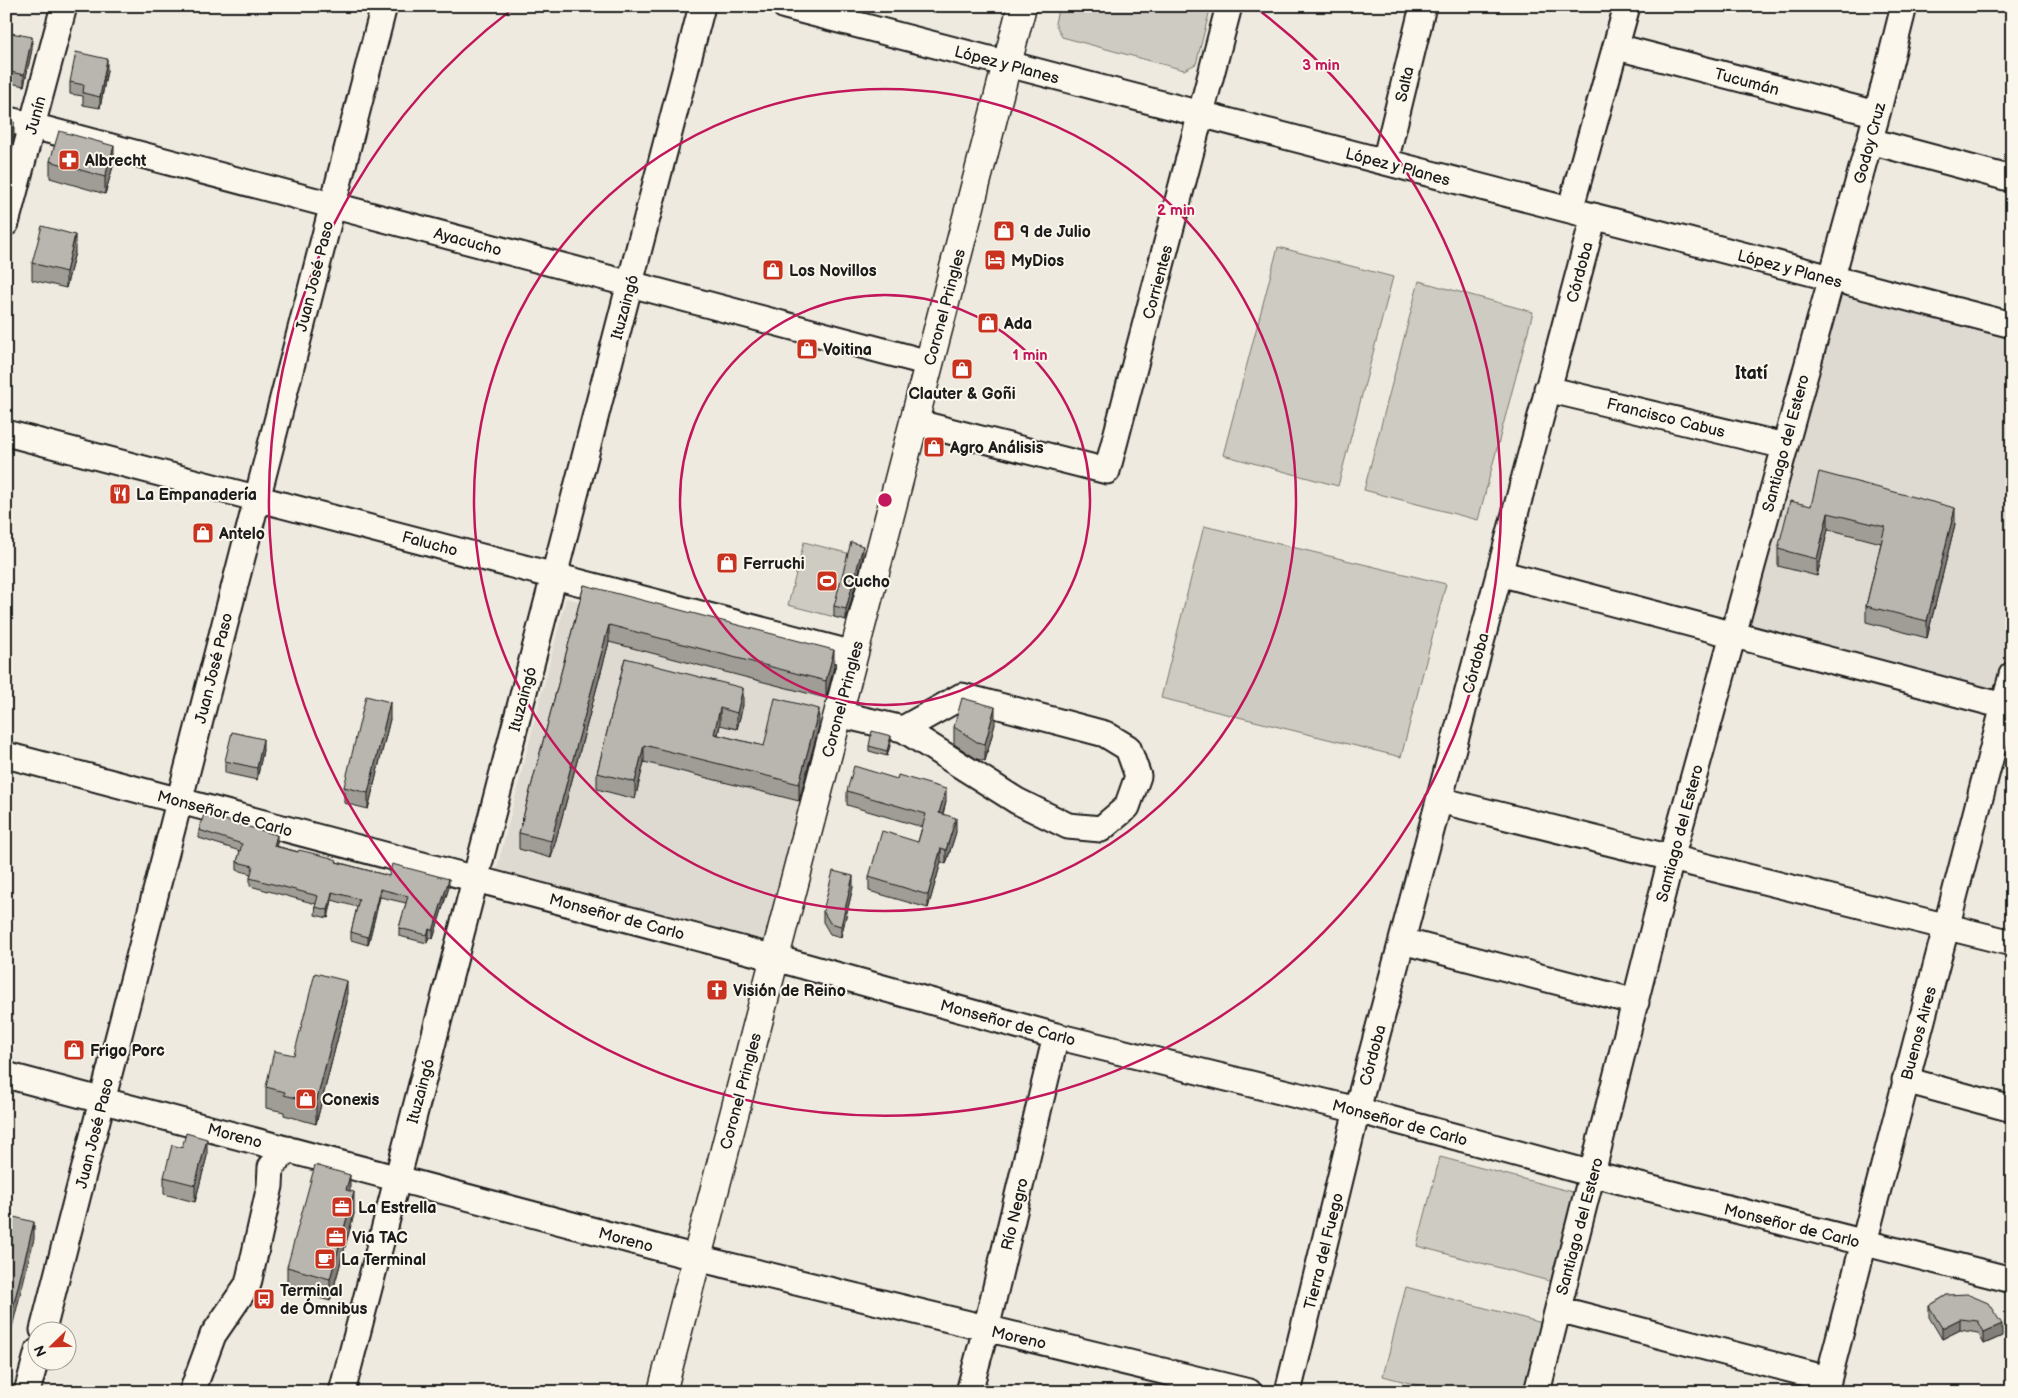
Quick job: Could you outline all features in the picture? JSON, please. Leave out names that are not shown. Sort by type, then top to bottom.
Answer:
[{"type":"main road","name":"Coronel Pringles","points":[[662,1392],[1022,6]]},
{"type":"street","name":"Junín","points":[[6,223],[64,6]]},
{"type":"street","name":"Juan José Paso","points":[[46,1320],[384,6]]},
{"type":"street","name":"Ituzaingó","points":[[342,1392],[702,6]]},
{"type":"street","name":"López y Planes","points":[[785,6],[2012,325]]},
{"type":"street","name":"Corrientes","points":[[914,422],[1107,470],[1229,6]]},
{"type":"street","name":"Salta","points":[[1385,162],[1422,6]]},
{"type":"street","points":[[1570,210],[1627,6]]},
{"type":"street","name":"Godoy Cruz","points":[[1831,278],[1870,141],[1904,6]]},
{"type":"street","name":"Tucumán","points":[[1617,47],[1877,114]]},
{"type":"street","name":"Ayacucho","points":[[6,119],[929,363]]},
{"type":"street","points":[[1870,141],[2012,179]]},
{"type":"street","name":"Córdoba","points":[[1357,1110],[1594,216]]},
{"type":"street","name":"Santiago del Estero","points":[[1537,1392],[1671,859],[1831,278]]},
{"type":"street","name":"Francisco Cabus","points":[[1547,389],[1785,446]]},
{"type":"street","name":"Falucho","points":[[6,433],[854,654]]},
{"type":"street","points":[[1499,573],[1732,636],[2004,706]]},
{"type":"street","name":"Buenos Aires","points":[[1826,1385],[2012,675]]},
{"type":"street","points":[[838,714],[903,730],[1016,801],[1068,826],[1101,828],[1126,807],[1138,776],[1128,748],[1105,734],[962,696],[903,730]]},
{"type":"street","name":"Monseñor de Carlo","points":[[6,755],[775,958],[1056,1036],[1357,1110],[1593,1174],[2012,1280]]},
{"type":"street","points":[[1439,800],[2012,943]]},
{"type":"street","points":[[1402,941],[1636,1002]]},
{"type":"street","name":"Río Negro","points":[[969,1392],[986,1329],[1056,1036]]},
{"type":"street","name":"Moreno","points":[[6,1075],[697,1258],[1249,1392]]},
{"type":"street","points":[[1905,1080],[2012,1109]]},
{"type":"street","name":"Tierra del Fuego","points":[[1288,1392],[1357,1110]]},
{"type":"street","points":[[192,1392],[213,1335],[248,1284],[270,1186],[271,1167],[287,1149]]},
{"type":"street","points":[[1558,1308],[1826,1385]]},
{"type":"street","points":[[27,1392],[33,1370]]},
{"type":"street","points":[[6,1391],[10,1392]]},
{"type":"shaded area","points":[[1059,6],[1211,6],[1196,64],[1184,70],[1062,37],[1055,23]]},
{"type":"shaded area","points":[[1278,247],[1393,277],[1338,486],[1223,455]]},
{"type":"shaded area","points":[[1831,278],[2012,336],[2012,671],[2004,706],[1732,636]]},
{"type":"shaded area","points":[[1419,281],[1533,312],[1478,520],[1364,490]]},
{"type":"shaded area","points":[[1204,526],[1446,584],[1401,757],[1161,698]]},
{"type":"shaded area","name":"Cucho","points":[[804,542],[866,558],[850,621],[788,605]]},
{"type":"shaded area","points":[[566,598],[834,667],[764,942],[496,872]]},
{"type":"shaded area","points":[[1440,1157],[1580,1194],[1557,1283],[1417,1246]]},
{"type":"shaded area","points":[[1406,1287],[1546,1324],[1529,1392],[1444,1392],[1383,1376]]},
{"type":"building","points":[[6,32],[32,37],[24,75],[6,71]]},
{"type":"building","points":[[76,52],[107,59],[100,97],[83,93],[84,85],[70,82]]},
{"type":"building","points":[[6,120],[14,122],[6,153]]},
{"type":"building","points":[[59,131],[114,146],[105,177],[50,161]]},
{"type":"building","points":[[42,226],[75,235],[66,272],[32,263]]},
{"type":"building","points":[[1819,472],[1955,508],[1927,621],[1866,606],[1885,527],[1828,513],[1817,559],[1778,549],[1790,501],[1811,506]]},
{"type":"building","points":[[851,542],[863,546],[846,609],[834,606]]},
{"type":"building","points":[[584,585],[834,650],[826,681],[609,625],[551,841],[519,833]]},
{"type":"building","points":[[625,658],[743,688],[737,713],[720,708],[714,734],[764,746],[775,698],[819,709],[799,784],[644,745],[635,782],[597,773]]},
{"type":"building","points":[[366,696],[390,702],[368,793],[344,787]]},
{"type":"building","points":[[962,698],[995,707],[985,744],[977,742],[954,727]]},
{"type":"building","points":[[872,731],[891,736],[887,751],[869,746]]},
{"type":"building","points":[[232,732],[263,739],[257,768],[225,761]]},
{"type":"building","points":[[854,766],[897,779],[898,775],[946,789],[939,813],[956,818],[946,850],[941,848],[928,895],[869,877],[882,831],[918,842],[926,814],[847,791]]},
{"type":"building","points":[[204,814],[277,835],[274,846],[328,857],[337,860],[336,862],[389,876],[392,864],[449,879],[433,931],[429,929],[427,935],[399,928],[408,896],[380,889],[368,937],[351,932],[359,899],[332,892],[328,910],[315,907],[318,896],[250,878],[253,866],[237,862],[242,844],[199,830]]},
{"type":"building","points":[[833,871],[853,876],[841,926],[830,923],[823,911]]},
{"type":"building","points":[[315,973],[347,981],[316,1103],[284,1095],[285,1092],[266,1087],[274,1051],[294,1055]]},
{"type":"building","points":[[186,1133],[207,1139],[195,1185],[164,1177],[172,1145],[182,1148]]},
{"type":"building","points":[[315,1165],[350,1175],[346,1190],[354,1192],[330,1279],[287,1267]]},
{"type":"building","points":[[6,1215],[34,1222],[6,1335]]},
{"type":"building","points":[[1967,1294],[1988,1303],[2002,1324],[1984,1332],[1978,1321],[1960,1319],[1942,1328],[1929,1306],[1947,1295]]},
{"type":"place","name":"Albrecht","points":[[69,160]]},
{"type":"place","name":"9 de Julio","points":[[1004,231]]},
{"type":"place","name":"MyDios","points":[[995,260]]},
{"type":"place","name":"Los Novillos","points":[[773,270]]},
{"type":"place","name":"Ada","points":[[988,323]]},
{"type":"place","name":"Voitina","points":[[807,349]]},
{"type":"place","name":"Clauter & Goñi","points":[[962,369]]},
{"type":"place","name":"Agro Análisis","points":[[934,447]]},
{"type":"place","name":"La Empanadería","points":[[120,494]]},
{"type":"place","name":"Antelo","points":[[203,533]]},
{"type":"place","name":"Ferruchi","points":[[727,563]]},
{"type":"place","name":"Cucho","points":[[827,581]]},
{"type":"place","name":"Visión de Reino","points":[[717,990]]},
{"type":"place","name":"Frigo Porc","points":[[74,1050]]},
{"type":"place","name":"Conexis","points":[[306,1099]]},
{"type":"place","name":"La Estrella","points":[[342,1207]]},
{"type":"place","name":"Via TAC","points":[[336,1237]]},
{"type":"place","name":"La Terminal","points":[[325,1259]]},
{"type":"place","name":"Terminal de Ómnibus","points":[[264,1299]]},
{"type":"district","name":"Itatí","points":[[1751,373]]}]
